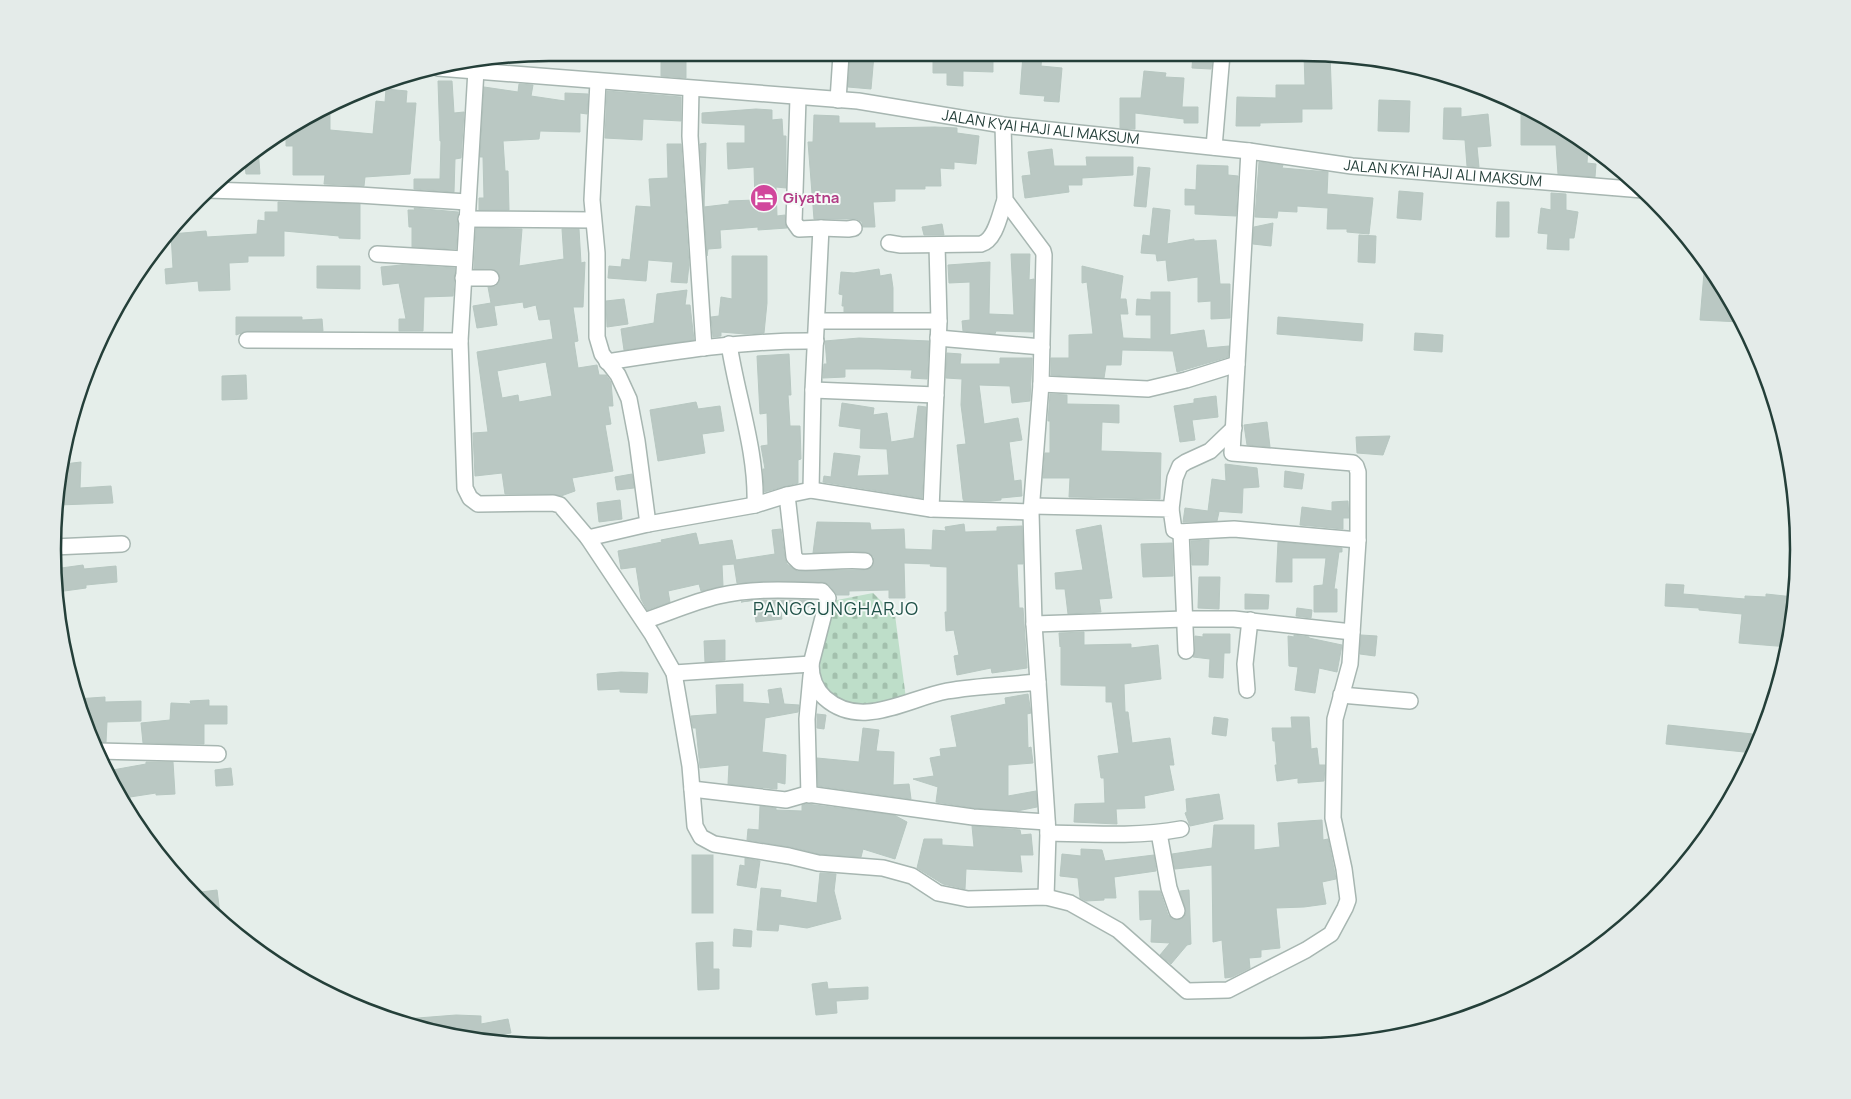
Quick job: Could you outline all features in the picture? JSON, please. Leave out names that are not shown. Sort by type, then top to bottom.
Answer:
[{"type":"street","points":[[838,100],[841,61]]},
{"type":"street","points":[[1214,148],[1221,61]]},
{"type":"street","name":"JALAN KYAI HAJI ALI MAKSUM","points":[[463,69],[598,82],[858,101],[1003,125],[1249,151],[1352,166],[1631,189]]},
{"type":"street","points":[[476,70],[460,341],[465,488],[470,498],[478,504],[553,503],[560,505],[588,538],[644,621],[674,673],[690,766],[695,826],[701,837],[714,844],[789,856],[818,863],[883,868],[912,876],[938,892],[968,898],[1046,897],[1070,903],[1118,930],[1187,991],[1228,990],[1314,945],[1330,934],[1348,900],[1344,869],[1333,818],[1335,719],[1350,664],[1358,540],[1358,472],[1353,463],[1234,454],[1232,451],[1249,151]]},
{"type":"street","points":[[598,82],[592,200],[597,253],[597,337],[602,354],[618,375],[629,400],[637,441],[648,524]]},
{"type":"street","points":[[691,89],[690,136],[704,348]]},
{"type":"street","points":[[798,98],[794,222],[799,229],[854,228]]},
{"type":"street","points":[[889,243],[937,245],[981,244],[987,242],[992,236],[1005,200],[1003,125]]},
{"type":"street","points":[[219,190],[359,195],[467,202]]},
{"type":"street","points":[[1005,200],[1044,252],[1042,384],[1032,509],[1034,624],[1047,827],[1046,897]]},
{"type":"street","points":[[466,219],[594,220]]},
{"type":"street","points":[[811,490],[821,228]]},
{"type":"street","points":[[932,509],[939,321],[937,245]]},
{"type":"street","points":[[377,254],[464,259]]},
{"type":"street","points":[[463,278],[491,278]]},
{"type":"street","points":[[817,320],[939,321]]},
{"type":"street","points":[[938,338],[1042,347]]},
{"type":"street","points":[[247,340],[460,341]]},
{"type":"street","points":[[607,362],[730,344],[779,340],[816,340]]},
{"type":"street","points":[[730,344],[735,379],[752,456],[755,505]]},
{"type":"street","points":[[1042,384],[1148,389],[1186,380],[1237,364]]},
{"type":"street","points":[[814,390],[936,395]]},
{"type":"street","points":[[1234,428],[1210,451],[1180,466],[1175,478],[1171,508],[1174,530],[1181,532],[1234,530],[1358,540]]},
{"type":"street","points":[[588,538],[648,524],[755,505],[811,490],[932,509],[1171,508]]},
{"type":"street","points":[[787,495],[794,557],[798,562],[848,559],[865,561]]},
{"type":"street","points":[[1181,532],[1186,650]]},
{"type":"street","points":[[61,547],[122,544]]},
{"type":"street","points":[[644,621],[716,596],[742,592],[783,590],[822,591],[828,598],[811,670],[807,719],[809,795]]},
{"type":"street","points":[[1034,624],[1185,619],[1250,620],[1352,632]]},
{"type":"street","points":[[1247,690],[1246,664],[1250,620]]},
{"type":"street","points":[[811,670],[820,694],[833,705],[849,712],[877,712],[947,691],[1038,682]]},
{"type":"street","points":[[674,673],[811,670]]},
{"type":"street","points":[[1341,695],[1410,701]]},
{"type":"street","points":[[105,751],[218,754]]},
{"type":"street","points":[[692,789],[786,800],[809,795],[1117,835],[1159,833],[1181,829]]},
{"type":"street","points":[[1159,833],[1169,888],[1177,910]]},
{"type":"green space","points":[[873,593],[895,615],[907,706],[868,721],[830,710],[817,672],[832,601]]},
{"type":"building","points":[[661,61],[686,61],[686,78],[661,76]]},
{"type":"building","points":[[850,61],[873,61],[871,89],[848,87]]},
{"type":"building","points":[[933,61],[993,61],[993,72],[963,71],[963,86],[947,85],[947,73],[933,73]]},
{"type":"building","points":[[1023,61],[1041,61],[1041,66],[1062,68],[1059,102],[1044,101],[1045,96],[1020,94]]},
{"type":"building","points":[[1192,61],[1212,61],[1211,69],[1192,68]]},
{"type":"building","points":[[1304,61],[1330,62],[1332,109],[1302,109],[1302,122],[1260,123],[1260,126],[1236,126],[1237,97],[1276,98],[1276,85],[1305,85]]},
{"type":"building","points":[[1144,71],[1166,73],[1165,77],[1184,78],[1182,107],[1198,107],[1198,123],[1184,123],[1184,119],[1135,113],[1135,129],[1120,128],[1120,98],[1141,98]]},
{"type":"building","points":[[438,81],[452,81],[454,113],[464,112],[461,158],[455,159],[454,192],[414,189],[414,179],[440,179],[441,141]]},
{"type":"building","points":[[519,84],[533,85],[531,96],[565,101],[565,93],[588,94],[587,114],[580,113],[580,132],[540,131],[539,139],[503,141],[505,171],[508,171],[509,210],[479,210],[479,198],[484,198],[483,157],[480,157],[484,87],[518,92]]},
{"type":"building","points":[[387,89],[407,91],[406,103],[416,103],[410,174],[365,177],[364,186],[324,184],[325,175],[293,175],[293,146],[286,146],[286,139],[330,114],[330,130],[373,134],[376,101],[385,102]]},
{"type":"building","points":[[607,91],[681,97],[681,121],[643,119],[642,140],[605,138]]},
{"type":"building","points":[[1379,100],[1410,101],[1409,132],[1378,131]]},
{"type":"building","points":[[1444,108],[1461,108],[1461,117],[1488,114],[1491,146],[1477,147],[1479,167],[1467,166],[1465,140],[1443,139]]},
{"type":"building","points":[[756,109],[772,110],[772,120],[782,119],[783,136],[786,136],[786,188],[776,187],[777,216],[785,215],[787,228],[758,230],[758,227],[720,230],[721,248],[708,249],[707,256],[700,144],[706,143],[704,207],[729,204],[729,201],[755,200],[754,167],[728,169],[727,143],[745,143],[745,125],[702,123],[702,113]]},
{"type":"building","points":[[1521,114],[1546,127],[1587,154],[1587,163],[1596,164],[1595,177],[1558,174],[1556,145],[1521,145]]},
{"type":"building","points":[[814,115],[839,116],[839,123],[875,123],[875,128],[957,128],[957,133],[979,136],[976,164],[954,162],[954,169],[940,168],[941,186],[925,186],[925,189],[895,189],[895,201],[873,202],[875,227],[863,227],[862,222],[857,219],[814,219],[808,142],[813,142]]},
{"type":"building","points":[[667,144],[681,144],[689,265],[687,283],[671,282],[673,262],[648,260],[646,281],[608,278],[609,266],[621,267],[622,259],[630,260],[636,206],[651,207],[649,179],[668,178]]},
{"type":"building","points":[[1052,149],[1054,166],[1087,166],[1086,157],[1133,157],[1133,175],[1082,178],[1082,185],[1068,185],[1069,192],[1025,198],[1022,176],[1031,175],[1028,152]]},
{"type":"building","points":[[259,157],[260,174],[246,174],[245,168]]},
{"type":"building","points":[[1259,162],[1283,165],[1282,168],[1328,172],[1327,194],[1373,198],[1369,234],[1347,232],[1347,229],[1327,229],[1328,208],[1297,206],[1297,212],[1278,211],[1277,218],[1255,217]]},
{"type":"building","points":[[1197,165],[1228,166],[1228,175],[1238,176],[1236,216],[1195,214],[1195,205],[1185,205],[1185,189],[1196,190]]},
{"type":"building","points":[[1138,167],[1150,168],[1146,207],[1134,206]]},
{"type":"building","points":[[1399,191],[1423,193],[1421,220],[1397,218]]},
{"type":"building","points":[[1551,193],[1566,194],[1566,210],[1578,212],[1574,238],[1569,238],[1569,250],[1547,249],[1548,234],[1538,233],[1541,208],[1551,210]]},
{"type":"building","points":[[278,202],[360,204],[360,239],[284,231],[284,256],[248,256],[248,262],[229,263],[230,290],[199,291],[198,281],[166,284],[165,269],[173,268],[171,241],[177,233],[206,231],[207,237],[257,234],[258,220],[265,221],[265,212],[278,212]]},
{"type":"building","points":[[1497,202],[1509,202],[1509,237],[1496,237]]},
{"type":"building","points":[[414,208],[458,212],[456,249],[412,247],[412,227],[409,227],[408,210],[415,210]]},
{"type":"building","points":[[1153,208],[1170,210],[1167,244],[1194,239],[1194,241],[1216,240],[1220,284],[1230,284],[1230,318],[1211,319],[1211,301],[1198,302],[1198,277],[1168,281],[1166,260],[1157,261],[1156,254],[1141,253],[1143,235],[1150,236]]},
{"type":"building","points":[[1273,223],[1271,246],[1253,244],[1254,227]]},
{"type":"building","points":[[942,224],[944,235],[924,235],[922,227]]},
{"type":"building","points":[[476,228],[522,229],[519,266],[564,259],[562,229],[579,229],[581,263],[585,262],[583,307],[573,307],[578,341],[574,342],[578,368],[597,365],[599,375],[606,375],[611,382],[613,406],[608,406],[611,424],[605,425],[613,471],[572,478],[575,491],[561,496],[553,494],[505,494],[502,473],[475,476],[473,433],[488,432],[477,352],[553,339],[550,319],[539,320],[536,305],[524,308],[523,302],[494,306],[497,325],[477,328],[473,306],[491,303],[488,287],[496,286],[500,278],[495,270],[474,269]],"holes":[[[546,362],[552,396],[519,402],[518,395],[502,398],[497,371]]]},
{"type":"building","points":[[1359,235],[1376,236],[1375,263],[1358,262]]},
{"type":"building","points":[[1011,254],[1030,254],[1029,280],[1034,279],[1033,332],[996,331],[995,334],[963,331],[962,321],[970,320],[970,282],[949,283],[948,265],[990,262],[989,314],[1014,315]]},
{"type":"building","points":[[732,256],[767,256],[767,303],[764,333],[721,332],[721,336],[713,337],[711,317],[719,316],[721,297],[732,299]]},
{"type":"building","points":[[402,265],[455,268],[453,296],[424,297],[423,331],[399,331],[399,319],[406,319],[399,283],[383,285],[381,267]]},
{"type":"building","points":[[317,266],[360,266],[360,289],[317,288]]},
{"type":"building","points":[[1082,266],[1123,276],[1120,299],[1126,299],[1128,314],[1120,314],[1123,338],[1151,339],[1151,315],[1136,315],[1137,299],[1151,300],[1151,292],[1170,292],[1170,335],[1204,330],[1207,348],[1229,346],[1228,357],[1177,372],[1173,351],[1122,350],[1121,365],[1106,365],[1104,378],[1051,375],[1051,358],[1069,358],[1069,335],[1093,334],[1087,282],[1082,283]]},
{"type":"building","points":[[879,269],[880,276],[891,274],[893,312],[844,312],[844,306],[842,306],[843,295],[839,294],[841,272],[854,273]]},
{"type":"building","points":[[1704,274],[1733,322],[1700,320]]},
{"type":"building","points":[[687,290],[685,305],[690,305],[694,340],[624,350],[621,329],[654,323],[657,294]]},
{"type":"building","points":[[624,299],[628,324],[607,327],[606,301]]},
{"type":"building","points":[[236,317],[302,317],[302,320],[322,319],[323,331],[247,331],[236,335]]},
{"type":"building","points":[[1278,317],[1363,324],[1362,341],[1277,334]]},
{"type":"building","points":[[1415,333],[1443,335],[1442,352],[1414,350]]},
{"type":"building","points":[[859,338],[929,341],[927,379],[911,378],[912,370],[879,369],[845,369],[845,377],[823,378],[824,364],[827,364],[825,341]]},
{"type":"building","points":[[947,353],[961,354],[960,364],[1000,364],[1000,358],[1032,358],[1030,401],[1012,403],[1010,386],[979,385],[984,424],[1018,418],[1022,440],[1009,442],[1014,481],[1021,480],[1022,496],[991,501],[964,501],[957,445],[966,444],[961,405],[962,379],[946,378]]},
{"type":"building","points":[[789,354],[791,395],[788,395],[790,426],[800,426],[801,459],[798,460],[798,483],[764,492],[763,469],[765,469],[761,446],[768,445],[767,413],[760,414],[757,356]]},
{"type":"building","points":[[246,375],[247,399],[222,400],[222,376]]},
{"type":"building","points":[[1050,394],[1067,395],[1067,404],[1119,405],[1119,423],[1102,422],[1101,451],[1161,453],[1160,499],[1069,497],[1070,478],[1043,478],[1045,453],[1050,453],[1050,421],[1048,421]]},
{"type":"building","points":[[1216,396],[1218,417],[1192,420],[1195,440],[1180,442],[1174,406],[1194,403],[1194,399]]},
{"type":"building","points":[[696,402],[698,409],[720,406],[724,431],[702,434],[705,453],[658,461],[650,410]]},
{"type":"building","points":[[842,403],[874,408],[873,415],[887,413],[891,442],[914,438],[918,406],[926,407],[922,498],[823,482],[824,476],[831,477],[834,453],[860,456],[857,476],[889,475],[887,449],[860,448],[861,429],[839,426]]},
{"type":"building","points":[[1267,422],[1270,447],[1247,445],[1244,425]]},
{"type":"building","points":[[1390,436],[1383,455],[1357,453],[1356,437]]},
{"type":"building","points":[[81,462],[80,488],[111,486],[113,503],[63,505],[69,463]]},
{"type":"building","points":[[1225,464],[1257,468],[1259,487],[1243,488],[1242,513],[1215,511],[1219,512],[1217,521],[1183,522],[1185,508],[1208,511],[1212,479],[1226,481]]},
{"type":"building","points":[[1285,471],[1304,474],[1302,489],[1284,487]]},
{"type":"building","points":[[632,474],[634,488],[617,490],[615,477]]},
{"type":"building","points":[[620,500],[622,519],[599,522],[597,503]]},
{"type":"building","points":[[1348,501],[1349,518],[1343,518],[1343,529],[1300,525],[1302,507],[1332,511],[1332,502]]},
{"type":"building","points":[[817,522],[870,523],[871,530],[904,529],[905,549],[932,550],[933,530],[946,531],[945,527],[964,524],[965,532],[997,531],[997,527],[1022,526],[1023,564],[1017,564],[1019,608],[1023,608],[1027,668],[992,673],[991,668],[957,675],[954,656],[959,655],[954,630],[946,631],[947,567],[930,566],[931,564],[904,563],[905,598],[889,598],[889,590],[849,591],[849,595],[837,595],[829,585],[822,582],[770,581],[737,583],[734,564],[722,565],[723,586],[701,591],[699,584],[668,591],[670,602],[647,610],[641,599],[636,567],[621,569],[618,551],[696,533],[699,545],[732,540],[736,560],[775,554],[772,530],[781,529],[785,559],[787,564],[797,571],[864,570],[872,567],[874,557],[866,552],[813,553]]},
{"type":"building","points":[[1101,525],[1112,598],[1099,599],[1101,612],[1068,614],[1065,589],[1056,589],[1055,573],[1083,570],[1076,530]]},
{"type":"building","points":[[1209,540],[1208,565],[1192,565],[1191,541]]},
{"type":"building","points":[[1278,542],[1342,548],[1342,552],[1339,552],[1334,589],[1337,589],[1337,612],[1314,612],[1314,586],[1323,585],[1326,558],[1292,558],[1292,582],[1276,582]]},
{"type":"building","points":[[1172,543],[1173,576],[1143,577],[1141,544]]},
{"type":"building","points":[[83,565],[84,569],[116,566],[117,582],[86,585],[86,588],[63,591],[62,568]]},
{"type":"building","points":[[1199,577],[1220,577],[1219,609],[1198,608]]},
{"type":"building","points":[[1666,584],[1684,585],[1683,594],[1745,599],[1745,596],[1766,597],[1766,594],[1788,596],[1780,646],[1739,643],[1742,614],[1699,610],[1699,608],[1665,606]]},
{"type":"building","points":[[1245,594],[1269,595],[1268,609],[1245,609]]},
{"type":"building","points":[[753,600],[812,600],[812,607],[780,606],[782,619],[756,622]]},
{"type":"building","points":[[1297,608],[1312,610],[1311,618],[1296,616]]},
{"type":"building","points":[[1084,632],[1084,645],[1131,644],[1131,648],[1158,645],[1161,679],[1124,684],[1125,712],[1128,712],[1132,743],[1170,738],[1174,765],[1169,765],[1174,790],[1144,796],[1145,808],[1116,809],[1117,824],[1074,822],[1075,804],[1105,803],[1104,778],[1101,778],[1098,756],[1119,753],[1112,702],[1106,702],[1106,686],[1061,685],[1059,633]]},
{"type":"building","points":[[1203,634],[1230,634],[1230,653],[1224,653],[1223,678],[1209,677],[1210,659],[1193,657],[1195,636],[1203,637]]},
{"type":"building","points":[[1294,635],[1342,645],[1337,672],[1319,668],[1315,693],[1295,690],[1298,667],[1289,666],[1288,636],[1294,637]]},
{"type":"building","points":[[1361,635],[1377,636],[1375,656],[1360,654]]},
{"type":"building","points":[[725,640],[725,660],[705,662],[704,641]]},
{"type":"building","points":[[621,672],[648,673],[647,693],[620,692],[620,689],[598,690],[597,674]]},
{"type":"building","points":[[743,684],[743,702],[770,704],[768,690],[781,688],[784,704],[799,705],[798,712],[765,718],[762,752],[786,755],[785,784],[777,782],[777,789],[728,784],[729,765],[700,768],[696,728],[693,728],[691,716],[717,714],[716,685]]},
{"type":"building","points":[[1028,694],[1031,713],[1027,714],[1028,748],[1031,747],[1033,763],[1008,765],[1008,796],[1036,791],[1037,807],[1017,811],[974,808],[936,802],[938,787],[913,779],[934,776],[930,758],[941,756],[940,749],[957,747],[951,716],[1006,704],[1005,698]]},
{"type":"building","points":[[105,697],[105,702],[141,701],[141,721],[107,722],[106,742],[101,742],[85,698]]},
{"type":"building","points":[[209,700],[209,706],[227,706],[227,724],[204,724],[204,744],[143,743],[141,723],[170,720],[171,703],[191,704],[190,701]]},
{"type":"building","points":[[817,714],[826,715],[824,729],[817,728]]},
{"type":"building","points":[[1214,717],[1228,719],[1226,736],[1212,734]]},
{"type":"building","points":[[1291,717],[1309,717],[1311,749],[1317,748],[1319,765],[1325,765],[1324,781],[1298,783],[1298,778],[1277,781],[1275,741],[1273,741],[1272,728],[1292,728]]},
{"type":"building","points":[[1668,725],[1754,734],[1745,752],[1666,744]]},
{"type":"building","points":[[863,728],[879,730],[876,751],[894,752],[893,785],[909,784],[911,799],[818,786],[817,758],[859,762]]},
{"type":"building","points":[[146,762],[173,762],[175,794],[156,795],[156,793],[130,797],[130,799],[114,770],[146,764]]},
{"type":"building","points":[[231,768],[233,785],[216,786],[215,770]]},
{"type":"building","points":[[1219,794],[1223,819],[1190,826],[1185,813],[1187,812],[1186,799]]},
{"type":"building","points":[[807,804],[894,815],[907,822],[895,859],[863,849],[861,857],[819,854],[791,847],[747,840],[748,829],[759,830],[760,806],[776,808],[776,810],[802,811],[802,805]]},
{"type":"building","points":[[1322,820],[1323,840],[1328,839],[1336,879],[1322,882],[1326,904],[1276,908],[1280,948],[1261,950],[1261,957],[1249,958],[1250,968],[1232,977],[1225,978],[1222,940],[1213,942],[1212,865],[1175,869],[1172,854],[1212,848],[1214,825],[1254,825],[1254,850],[1280,847],[1278,823]]},
{"type":"building","points":[[972,826],[1020,830],[1021,835],[1031,834],[1033,855],[1020,855],[1022,872],[966,869],[965,889],[943,884],[917,868],[924,839],[942,839],[942,845],[974,847]]},
{"type":"building","points":[[1081,849],[1102,850],[1105,861],[1154,855],[1156,871],[1114,877],[1116,898],[1086,901],[1080,898],[1078,878],[1060,876],[1062,854],[1081,856]]},
{"type":"building","points":[[692,855],[713,855],[713,913],[692,913]]},
{"type":"building","points":[[745,858],[760,861],[756,888],[737,885],[740,865],[745,866]]},
{"type":"building","points":[[820,873],[836,874],[834,891],[841,919],[807,928],[779,924],[778,931],[757,930],[761,888],[781,890],[780,897],[817,903]]},
{"type":"building","points":[[217,890],[219,909],[204,895],[201,892]]},
{"type":"building","points":[[1189,890],[1191,944],[1187,945],[1171,964],[1160,955],[1170,943],[1151,942],[1152,919],[1140,920],[1139,891],[1160,891],[1168,915],[1176,920],[1184,917],[1186,912],[1180,891]]},
{"type":"building","points":[[734,929],[752,931],[751,947],[733,946]]},
{"type":"building","points":[[713,942],[713,969],[719,969],[719,989],[698,990],[696,943]]},
{"type":"building","points":[[827,982],[828,989],[868,987],[868,999],[836,1001],[837,1013],[816,1015],[812,984]]},
{"type":"building","points":[[456,1015],[481,1016],[481,1024],[508,1019],[511,1033],[498,1035],[486,1034],[414,1018]]},
{"type":"place","name":"Giyatna","points":[[764,198]]},
{"type":"district","name":"PANGGUNGHARJO","points":[[836,609]]}]
